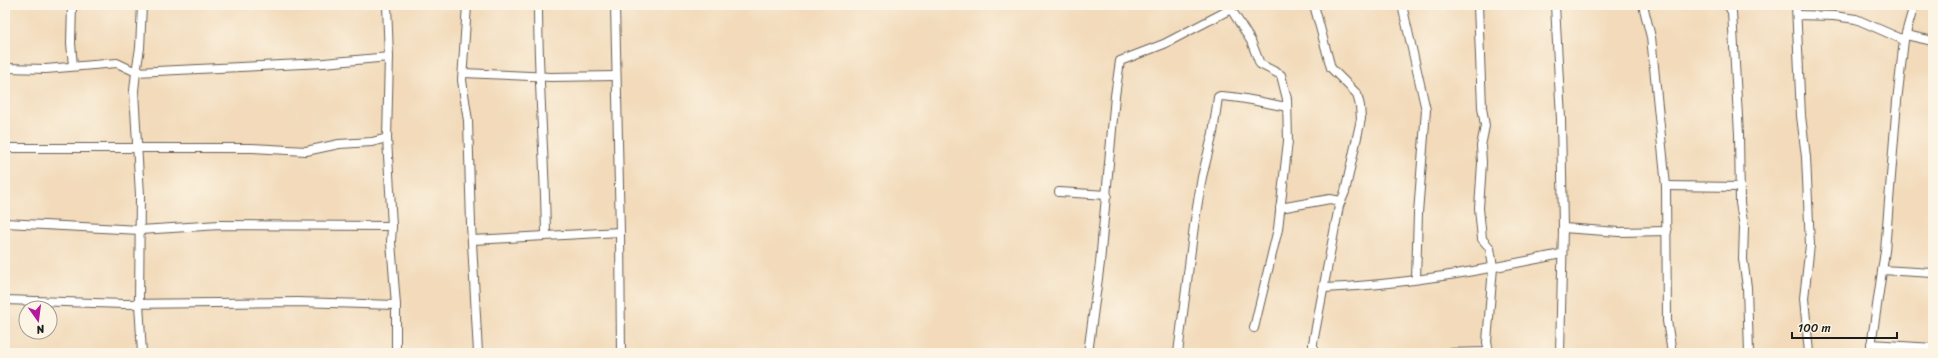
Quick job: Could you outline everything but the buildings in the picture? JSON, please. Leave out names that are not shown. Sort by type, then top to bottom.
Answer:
[{"type":"street","points":[[72,5],[71,43],[73,66]]},
{"type":"street","points":[[142,5],[140,48],[134,91],[140,195],[139,304],[142,353]]},
{"type":"street","points":[[387,5],[389,57],[387,138],[392,226],[391,242],[396,305],[396,353]]},
{"type":"street","points":[[467,5],[463,94],[468,121],[478,353]]},
{"type":"street","points":[[538,5],[538,76],[545,167],[546,235]]},
{"type":"street","points":[[615,5],[620,232],[620,353]]},
{"type":"street","points":[[1313,353],[1313,343],[1341,201],[1345,192],[1361,119],[1357,94],[1331,68],[1314,5]]},
{"type":"street","points":[[1402,5],[1426,110],[1418,213],[1416,279]]},
{"type":"street","points":[[1446,353],[1489,352],[1487,342],[1493,266],[1490,248],[1482,239],[1479,208],[1482,163],[1481,146],[1484,126],[1478,5]]},
{"type":"street","points":[[1556,5],[1561,119],[1563,228],[1561,254],[1560,353]]},
{"type":"street","points":[[1643,5],[1651,37],[1666,186],[1667,320],[1672,353]]},
{"type":"street","points":[[1728,5],[1732,12],[1749,353]]},
{"type":"street","points":[[1796,5],[1801,116],[1806,157],[1810,245],[1810,260],[1804,298],[1810,353]]},
{"type":"street","points":[[1870,353],[1882,270],[1897,101],[1905,38],[1914,5]]},
{"type":"street","points":[[1088,353],[1107,195],[1115,96],[1120,61],[1164,44],[1229,7],[1251,42],[1260,64],[1281,75],[1287,107],[1288,141],[1278,229],[1254,328]]},
{"type":"street","points":[[1797,15],[1834,16],[1856,20],[1905,38],[1933,41]]},
{"type":"street","points":[[5,68],[46,69],[117,63],[136,72],[324,63],[389,57]]},
{"type":"street","points":[[463,73],[538,76],[616,76]]},
{"type":"street","points":[[1178,353],[1194,226],[1202,177],[1213,133],[1218,97],[1247,98],[1258,102],[1287,107]]},
{"type":"street","points":[[5,148],[252,148],[306,151],[339,144],[372,142],[387,138]]},
{"type":"street","points":[[1666,186],[1740,187]]},
{"type":"street","points":[[1059,192],[1107,195]]},
{"type":"street","points":[[1280,208],[1330,199],[1341,201]]},
{"type":"street","points":[[5,223],[140,230],[220,225],[392,226]]},
{"type":"street","points":[[1563,228],[1619,232],[1667,230]]},
{"type":"street","points":[[472,240],[620,232]]},
{"type":"street","points":[[1324,288],[1347,287],[1416,279],[1561,254]]},
{"type":"street","points":[[1882,270],[1933,273]]},
{"type":"street","points":[[5,300],[139,304],[298,302],[396,305]]},
{"type":"street","points":[[1871,344],[1933,348]]}]
